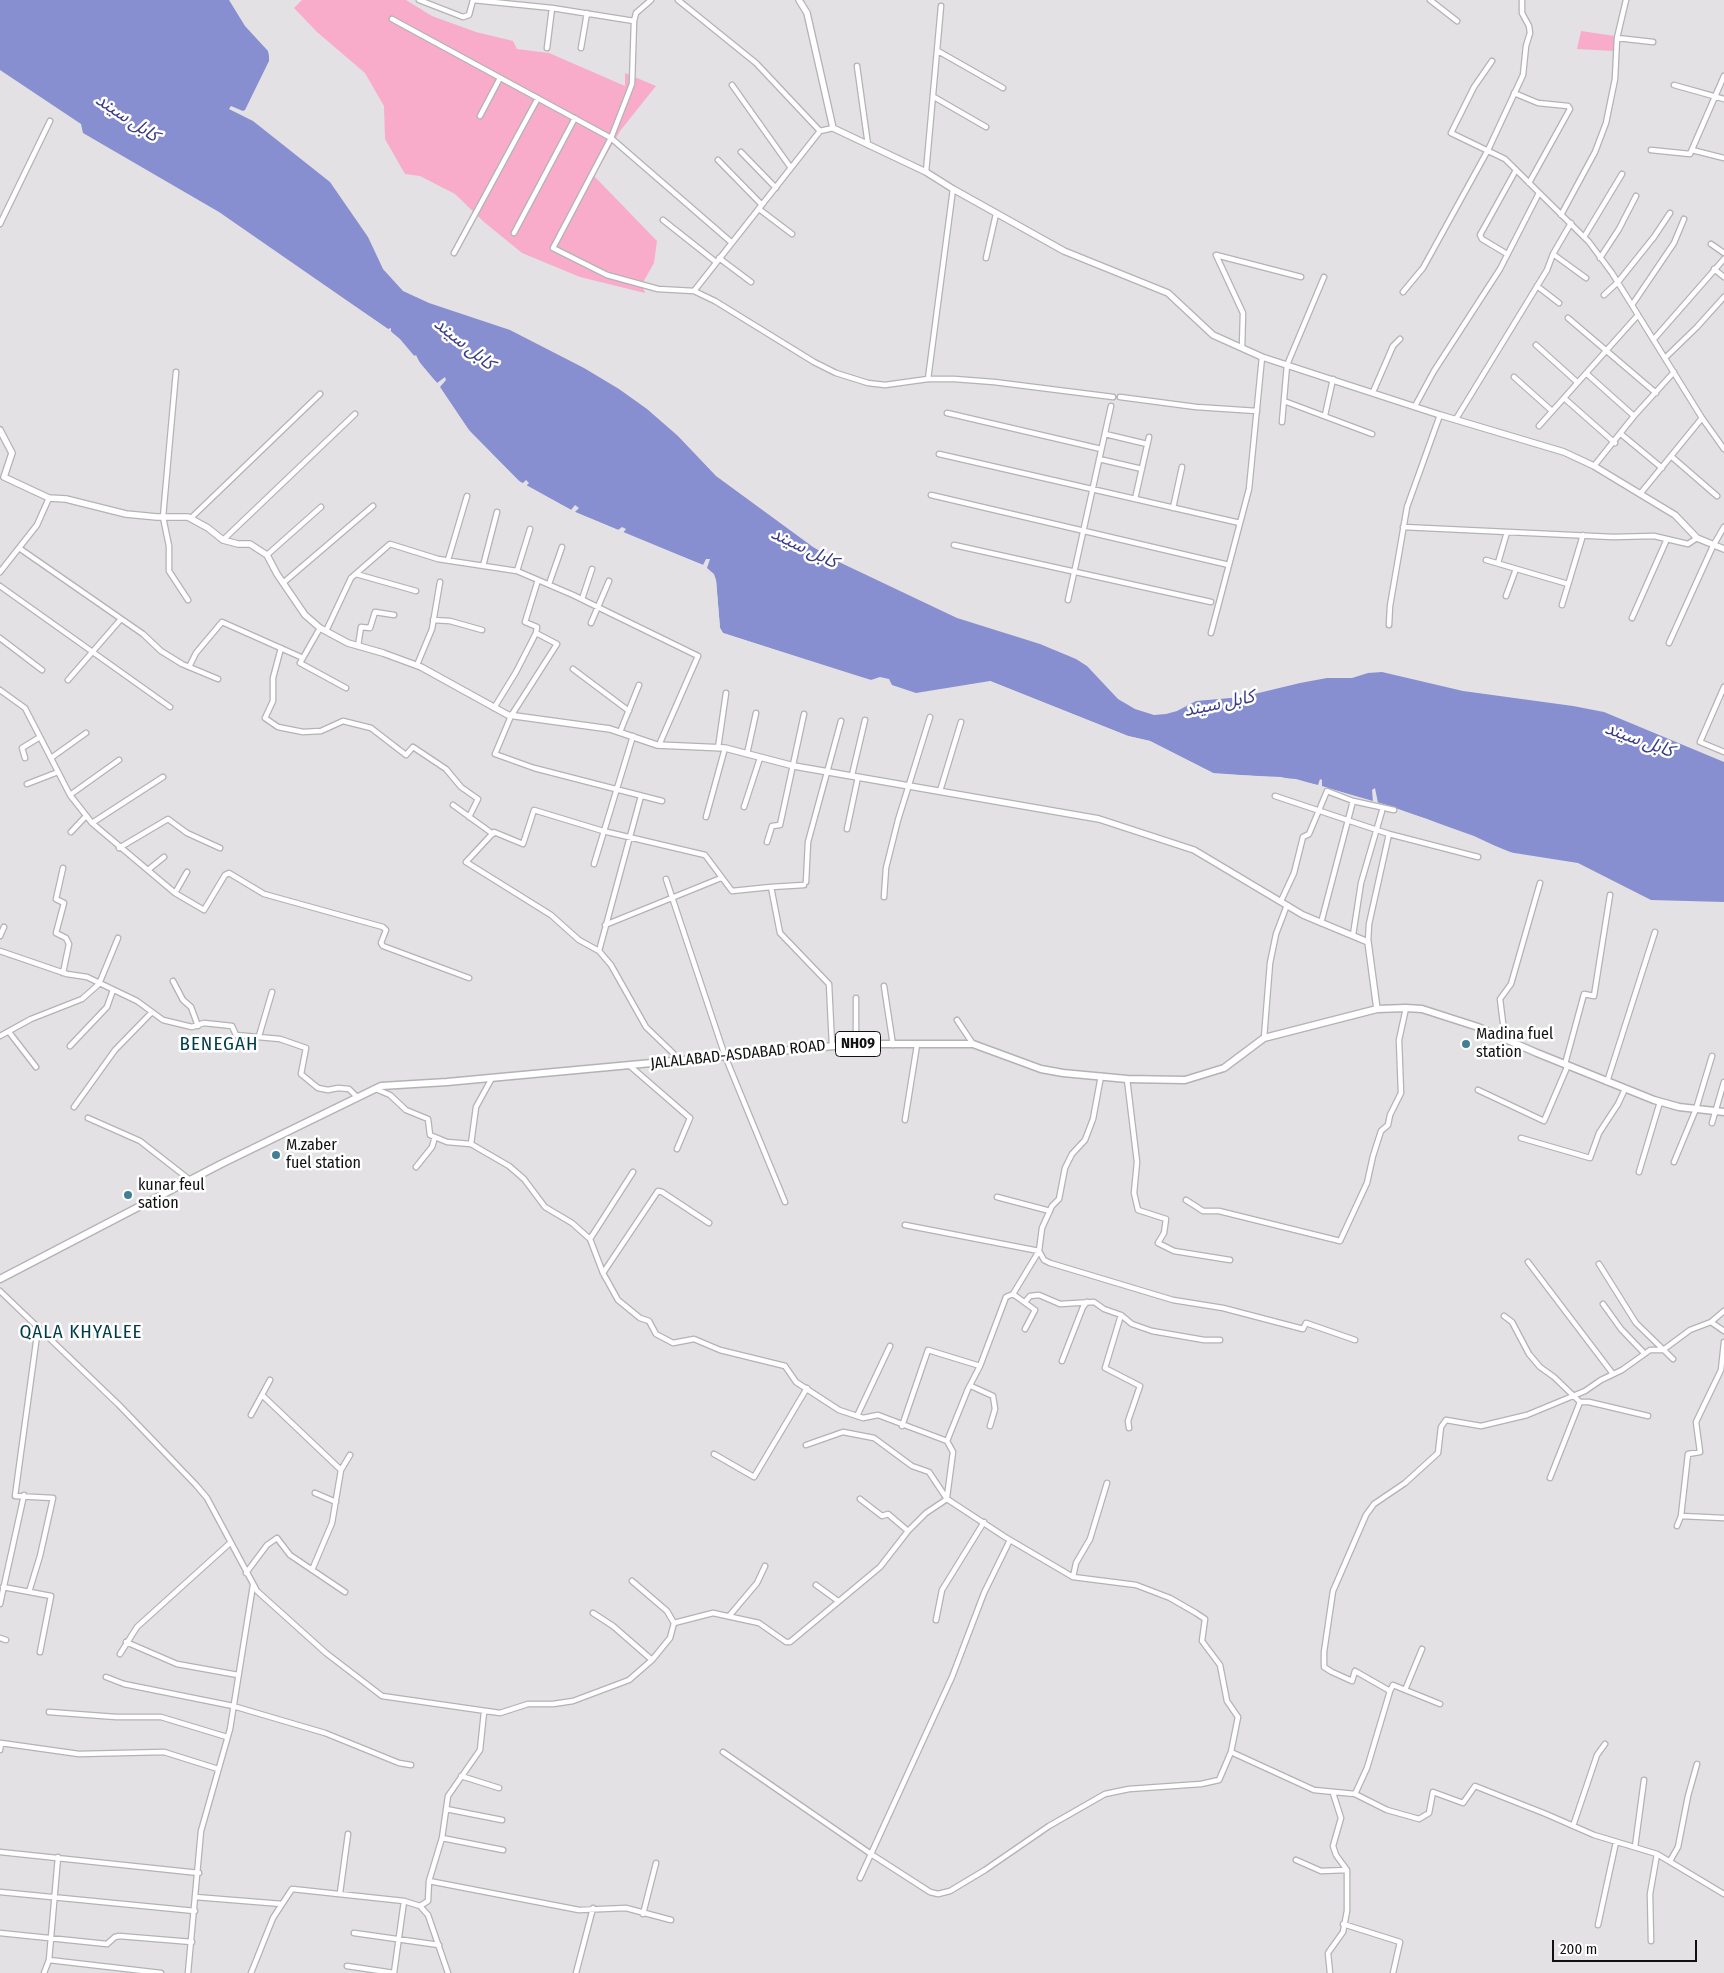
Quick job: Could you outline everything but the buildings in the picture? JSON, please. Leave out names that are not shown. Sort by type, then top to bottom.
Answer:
[{"type":"main road","name":"JALALABAD-ASDABAD ROAD","points":[[0,1279],[190,1180],[381,1086],[630,1066],[856,1044],[973,1044],[1041,1069],[1127,1079],[1185,1080],[1212,1074],[1232,1063],[1264,1038],[1377,1009],[1406,1008],[1422,1010],[1478,1027],[1607,1082],[1660,1102],[1721,1111]]},
{"type":"street","points":[[419,0],[463,16],[469,14],[473,0],[552,8],[634,21]]},
{"type":"street","points":[[651,0],[636,13],[634,21],[632,84],[611,138],[553,248],[607,275],[658,290],[694,291],[715,301],[836,374],[868,383],[884,385],[928,379],[994,382],[1113,397]]},
{"type":"street","points":[[678,0],[756,63],[820,131]]},
{"type":"street","points":[[799,0],[807,13],[833,128]]},
{"type":"street","points":[[1403,292],[1423,268],[1488,150],[1523,75],[1526,46],[1530,33],[1529,26],[1522,13],[1522,0]]},
{"type":"street","points":[[1562,215],[1595,152],[1606,122],[1615,79],[1617,38],[1626,0]]},
{"type":"street","points":[[1433,1],[1457,21]]},
{"type":"street","points":[[926,172],[941,6]]},
{"type":"street","points":[[547,48],[552,8]]},
{"type":"street","points":[[581,48],[587,13]]},
{"type":"street","points":[[392,19],[611,138],[731,242]]},
{"type":"street","points":[[1617,38],[1653,42]]},
{"type":"street","points":[[938,51],[1003,88]]},
{"type":"street","points":[[1492,61],[1474,87],[1450,133],[1505,159],[1571,223],[1618,282],[1702,418],[1724,449]]},
{"type":"street","points":[[857,66],[868,145]]},
{"type":"street","points":[[1651,150],[1689,155],[1724,76]]},
{"type":"street","points":[[480,116],[500,78]]},
{"type":"street","points":[[732,86],[791,168]]},
{"type":"street","points":[[1674,86],[1724,99]]},
{"type":"street","points":[[1514,93],[1538,103],[1568,106],[1570,109],[1529,183]]},
{"type":"street","points":[[934,97],[986,127]]},
{"type":"street","points":[[454,253],[538,98]]},
{"type":"street","points":[[514,233],[575,118]]},
{"type":"street","points":[[0,224],[50,122]]},
{"type":"street","points":[[694,291],[820,131],[833,128],[926,172],[953,190],[1064,251],[1168,293],[1213,335],[1262,357],[1564,452],[1594,466],[1675,515],[1697,538],[1724,549]]},
{"type":"street","points":[[1692,150],[1724,158]]},
{"type":"street","points":[[741,152],[776,188]]},
{"type":"street","points":[[718,160],[760,207],[792,234]]},
{"type":"street","points":[[1507,254],[1482,239],[1480,235],[1516,170]]},
{"type":"street","points":[[1584,238],[1622,174]]},
{"type":"street","points":[[928,379],[953,190]]},
{"type":"street","points":[[1415,406],[1434,370],[1465,326],[1507,254],[1539,193]]},
{"type":"street","points":[[1600,258],[1619,229],[1636,196]]},
{"type":"street","points":[[1604,295],[1618,282],[1654,237],[1670,213]]},
{"type":"street","points":[[986,258],[996,214]]},
{"type":"street","points":[[663,220],[717,260],[751,282]]},
{"type":"street","points":[[1632,305],[1674,244],[1684,220]]},
{"type":"street","points":[[1456,419],[1547,270],[1553,254],[1571,223]]},
{"type":"street","points":[[1710,244],[1724,253]]},
{"type":"street","points":[[1553,254],[1586,278]]},
{"type":"street","points":[[1242,348],[1243,313],[1216,255],[1301,277]]},
{"type":"street","points":[[1654,339],[1724,258]]},
{"type":"street","points":[[1714,269],[1724,277]]},
{"type":"street","points":[[1282,422],[1287,364],[1324,277]]},
{"type":"street","points":[[1537,286],[1559,303]]},
{"type":"street","points":[[1665,358],[1724,297]]},
{"type":"street","points":[[1539,426],[1577,382],[1588,374],[1606,350],[1638,315]]},
{"type":"street","points":[[1568,318],[1656,393]]},
{"type":"street","points":[[1373,392],[1393,346],[1400,339]]},
{"type":"street","points":[[1536,345],[1577,382]]},
{"type":"street","points":[[1211,633],[1250,489],[1262,357]]},
{"type":"street","points":[[176,372],[163,517],[169,546],[169,572],[188,600]]},
{"type":"street","points":[[1594,466],[1634,416],[1674,372]]},
{"type":"street","points":[[1588,374],[1634,416]]},
{"type":"street","points":[[1514,377],[1552,411]]},
{"type":"street","points":[[1325,415],[1333,379]]},
{"type":"street","points":[[191,518],[320,394]]},
{"type":"street","points":[[1120,396],[1196,407],[1257,411]]},
{"type":"street","points":[[1564,398],[1614,443]]},
{"type":"street","points":[[1284,401],[1372,434]]},
{"type":"street","points":[[1068,600],[1111,406]]},
{"type":"street","points":[[947,413],[1101,449]]},
{"type":"street","points":[[223,540],[355,414]]},
{"type":"street","points":[[1389,625],[1406,507],[1440,414]]},
{"type":"street","points":[[1640,494],[1702,418]]},
{"type":"street","points":[[0,430],[12,453],[4,477],[49,498],[66,499],[126,514],[191,518],[223,540],[238,544],[250,544],[267,556],[305,615],[323,630],[358,646],[417,665],[512,716],[610,729],[659,745],[725,748],[794,766],[1099,819],[1194,850],[1321,923],[1368,942]]},
{"type":"street","points":[[1105,434],[1147,444]]},
{"type":"street","points":[[1621,434],[1662,468]]},
{"type":"street","points":[[1135,499],[1149,438]]},
{"type":"street","points":[[939,454],[1240,523]]},
{"type":"street","points":[[1672,457],[1717,496]]},
{"type":"street","points":[[1099,459],[1142,469]]},
{"type":"street","points":[[1173,508],[1182,467]]},
{"type":"street","points":[[931,495],[1229,565]]},
{"type":"street","points":[[448,560],[467,496]]},
{"type":"street","points":[[0,571],[37,524],[49,498]]},
{"type":"street","points":[[283,583],[373,506]]},
{"type":"street","points":[[267,556],[321,507]]},
{"type":"street","points":[[483,566],[497,512]]},
{"type":"street","points":[[1403,527],[1583,535],[1654,536],[1688,544],[1697,538]]},
{"type":"street","points":[[1669,643],[1713,546],[1724,527]]},
{"type":"street","points":[[517,571],[530,530]]},
{"type":"street","points":[[1498,564],[1508,532]]},
{"type":"street","points":[[1562,605],[1583,535]]},
{"type":"street","points":[[1632,618],[1667,539]]},
{"type":"street","points":[[346,688],[300,663],[323,630],[351,578],[390,544],[448,560],[517,571],[582,599],[698,656],[659,745]]},
{"type":"street","points":[[954,545],[1211,602]]},
{"type":"street","points":[[549,584],[562,547]]},
{"type":"street","points":[[19,548],[143,634],[161,651],[189,667],[218,679]]},
{"type":"street","points":[[1486,560],[1568,584]]},
{"type":"street","points":[[582,599],[592,569]]},
{"type":"street","points":[[1506,596],[1516,569]]},
{"type":"street","points":[[356,574],[416,591]]},
{"type":"street","points":[[494,708],[516,672],[536,633],[537,627],[525,622],[538,580]]},
{"type":"street","points":[[591,623],[609,581]]},
{"type":"street","points":[[417,665],[433,620],[440,582]]},
{"type":"street","points":[[0,586],[170,707]]},
{"type":"street","points":[[358,646],[361,627],[370,628],[375,612],[394,615]]},
{"type":"street","points":[[68,680],[121,619]]},
{"type":"street","points":[[433,620],[450,621],[482,630]]},
{"type":"street","points":[[189,667],[196,653],[222,622],[303,658]]},
{"type":"street","points":[[536,633],[557,644],[512,716],[495,754],[534,768],[662,801]]},
{"type":"street","points":[[0,638],[42,670]]},
{"type":"street","points":[[281,648],[273,678],[273,701],[265,718],[278,727],[303,732],[321,731],[343,721],[371,728],[406,755],[413,747],[446,768],[461,786],[478,799],[469,817]]},
{"type":"street","points":[[573,669],[629,710]]},
{"type":"street","points":[[620,732],[639,685]]},
{"type":"street","points":[[1724,686],[1700,742],[1724,752]]},
{"type":"street","points":[[0,690],[25,708],[70,795],[92,823],[118,848],[175,893],[204,910],[225,875],[229,873],[264,894],[383,927],[386,930],[381,943],[383,946],[469,978]]},
{"type":"street","points":[[718,748],[726,693]]},
{"type":"street","points":[[1717,702],[1724,706]]},
{"type":"street","points":[[747,754],[756,713]]},
{"type":"street","points":[[767,842],[772,826],[780,825],[804,714]]},
{"type":"street","points":[[884,897],[886,868],[930,717]]},
{"type":"street","points":[[852,775],[865,720]]},
{"type":"street","points":[[676,1061],[673,1054],[646,1027],[612,965],[599,951],[578,940],[544,910],[466,862],[494,832],[523,844],[534,810],[629,838],[705,855],[732,890],[805,883],[808,842],[814,838],[841,721],[828,772]]},
{"type":"street","points":[[940,791],[961,722]]},
{"type":"street","points":[[51,758],[86,733]]},
{"type":"street","points":[[25,758],[22,748],[40,736]]},
{"type":"street","points":[[594,864],[632,736]]},
{"type":"street","points":[[706,817],[725,748]]},
{"type":"street","points":[[744,807],[760,758]]},
{"type":"street","points":[[70,795],[120,760]]},
{"type":"street","points":[[27,784],[58,772]]},
{"type":"street","points":[[92,823],[163,777]]},
{"type":"street","points":[[846,829],[858,777]]},
{"type":"street","points":[[1264,1038],[1270,963],[1276,934],[1303,837],[1309,834],[1327,791],[1353,801],[1394,810]]},
{"type":"street","points":[[599,951],[641,796]]},
{"type":"street","points":[[1275,796],[1389,834],[1478,857]]},
{"type":"street","points":[[1321,923],[1353,801]]},
{"type":"street","points":[[453,804],[493,834]]},
{"type":"street","points":[[1353,935],[1361,883],[1382,812]]},
{"type":"street","points":[[71,832],[86,816]]},
{"type":"street","points":[[118,848],[168,819],[187,833],[220,848]]},
{"type":"street","points":[[1377,1009],[1368,942],[1369,924],[1389,834]]},
{"type":"street","points":[[148,870],[164,857]]},
{"type":"street","points":[[63,868],[56,898],[64,903],[56,933],[66,938],[69,944],[63,973]]},
{"type":"street","points":[[175,893],[187,872]]},
{"type":"street","points":[[605,925],[721,878]]},
{"type":"street","points":[[666,879],[725,1056],[785,1202]]},
{"type":"street","points":[[1505,1039],[1500,1000],[1511,984],[1540,882]]},
{"type":"street","points":[[771,887],[780,933],[829,984],[832,1045]]},
{"type":"street","points":[[1478,1090],[1544,1121],[1566,1065],[1584,994],[1594,996],[1610,895]]},
{"type":"street","points":[[0,936],[4,927]]},
{"type":"street","points":[[1607,1082],[1655,932]]},
{"type":"street","points":[[0,1036],[31,1019],[82,999],[99,984],[118,938]]},
{"type":"street","points":[[0,951],[63,973],[82,975],[137,1002],[163,1020],[192,1027],[204,1023],[232,1026],[236,1035],[250,1038],[259,1036],[280,1039],[306,1048],[301,1074],[318,1088],[328,1090],[338,1088],[349,1089],[357,1097]]},
{"type":"street","points":[[173,982],[190,1006],[198,1026]]},
{"type":"street","points":[[884,986],[893,1045]]},
{"type":"street","points":[[70,1046],[107,1007],[113,990]]},
{"type":"street","points":[[259,1036],[272,992]]},
{"type":"street","points":[[856,998],[856,1044]]},
{"type":"street","points":[[1186,1200],[1203,1211],[1219,1211],[1340,1241],[1367,1182],[1381,1132],[1388,1125],[1390,1115],[1401,1093],[1399,1040],[1406,1008]]},
{"type":"street","points":[[74,1107],[115,1050],[152,1012]]},
{"type":"street","points":[[957,1020],[973,1044]]},
{"type":"street","points":[[8,1032],[36,1067]]},
{"type":"street","points":[[905,1120],[918,1045]]},
{"type":"street","points":[[1674,1162],[1696,1108],[1712,1056]]},
{"type":"street","points":[[630,1066],[690,1118],[677,1149]]},
{"type":"street","points":[[947,1441],[980,1366],[1006,1297],[1013,1294],[1039,1251],[1042,1228],[1050,1210],[1059,1198],[1065,1168],[1072,1154],[1085,1140],[1093,1119],[1102,1075]]},
{"type":"street","points":[[471,1144],[476,1107],[492,1078]]},
{"type":"street","points":[[1127,1079],[1137,1162],[1134,1193],[1138,1210],[1166,1219],[1164,1233],[1158,1243],[1174,1250],[1230,1260]]},
{"type":"street","points":[[1712,1123],[1721,1111],[1724,1082]]},
{"type":"street","points":[[376,1088],[390,1095],[406,1110],[428,1119],[428,1133],[447,1142],[471,1144],[509,1166],[534,1190],[545,1207],[572,1223],[590,1240],[603,1273],[618,1300],[640,1318],[649,1321],[656,1334],[673,1343],[694,1339],[720,1350],[785,1366],[796,1382],[839,1410],[857,1416],[878,1415],[902,1426],[947,1441],[953,1452],[948,1498],[926,1513],[908,1531],[880,1567],[790,1642],[786,1642],[759,1623],[730,1615],[714,1613],[674,1623]]},
{"type":"street","points":[[1521,1138],[1590,1158],[1599,1133],[1618,1104],[1625,1089]]},
{"type":"street","points":[[1639,1172],[1660,1102]]},
{"type":"street","points":[[88,1118],[140,1142],[190,1180]]},
{"type":"street","points":[[416,1167],[432,1147],[435,1137]]},
{"type":"street","points":[[590,1240],[633,1172]]},
{"type":"street","points":[[603,1273],[658,1192],[662,1192],[709,1224]]},
{"type":"street","points":[[998,1197],[1050,1210]]},
{"type":"street","points":[[905,1225],[1039,1251],[1044,1260],[1050,1263],[1173,1300],[1223,1308],[1303,1329],[1306,1324],[1355,1340]]},
{"type":"street","points":[[1528,1262],[1613,1374]]},
{"type":"street","points":[[1599,1264],[1636,1323],[1673,1359]]},
{"type":"street","points":[[0,1291],[118,1404],[185,1472],[207,1498],[256,1591],[326,1653],[382,1696],[484,1712],[500,1712],[528,1704],[553,1704],[573,1701],[629,1680],[652,1660],[670,1638],[674,1623],[667,1611],[632,1581]]},
{"type":"street","points":[[1013,1294],[1035,1310],[1025,1329]]},
{"type":"street","points":[[1025,1302],[1030,1296],[1039,1295],[1060,1304],[1094,1302],[1104,1309],[1121,1315],[1132,1324],[1152,1331],[1185,1338],[1220,1340]]},
{"type":"street","points":[[1062,1361],[1083,1307],[1087,1302]]},
{"type":"street","points":[[1603,1304],[1621,1329],[1644,1353]]},
{"type":"street","points":[[1390,1691],[1355,1671],[1352,1681],[1324,1667],[1328,1612],[1334,1591],[1366,1515],[1378,1500],[1405,1483],[1438,1453],[1441,1428],[1446,1420],[1481,1426],[1507,1421],[1574,1396],[1637,1361],[1644,1353],[1650,1350],[1663,1350],[1690,1330],[1711,1322],[1724,1310]]},
{"type":"street","points":[[1121,1315],[1105,1368],[1140,1386],[1128,1428]]},
{"type":"street","points":[[1504,1316],[1512,1322],[1529,1354],[1540,1368],[1554,1377],[1580,1402],[1589,1402],[1648,1416]]},
{"type":"street","points":[[1711,1322],[1724,1331]]},
{"type":"street","points":[[29,1592],[40,1556],[53,1498],[15,1496],[38,1328]]},
{"type":"street","points":[[1678,1526],[1681,1516],[1688,1454],[1700,1452],[1696,1422],[1721,1370],[1724,1342]]},
{"type":"street","points":[[857,1416],[890,1346]]},
{"type":"street","points":[[902,1426],[928,1350],[980,1366]]},
{"type":"street","points":[[251,1416],[270,1380]]},
{"type":"street","points":[[970,1386],[992,1396],[995,1408],[990,1426]]},
{"type":"street","points":[[714,1454],[755,1477],[807,1388]]},
{"type":"street","points":[[262,1395],[341,1470]]},
{"type":"street","points":[[1550,1478],[1580,1402]]},
{"type":"street","points":[[723,1752],[871,1854],[930,1892],[938,1894],[950,1891],[985,1870],[1049,1826],[1105,1794],[1129,1789],[1202,1784],[1218,1780],[1231,1752],[1238,1717],[1227,1701],[1220,1665],[1202,1641],[1205,1619],[1170,1598],[1136,1585],[1073,1577],[1010,1540],[948,1498],[929,1472],[912,1466],[874,1438],[843,1432],[806,1445]]},
{"type":"street","points":[[312,1570],[329,1531],[341,1470],[350,1455]]},
{"type":"street","points":[[1073,1577],[1076,1563],[1090,1539],[1107,1483]]},
{"type":"street","points":[[316,1493],[336,1502]]},
{"type":"street","points":[[0,1604],[24,1495]]},
{"type":"street","points":[[860,1499],[881,1515],[888,1514],[908,1531]]},
{"type":"street","points":[[1681,1516],[1724,1518]]},
{"type":"street","points":[[936,1620],[942,1590],[984,1522]]},
{"type":"street","points":[[246,1573],[275,1538],[290,1555],[345,1592]]},
{"type":"street","points":[[860,1878],[952,1678],[984,1593],[1010,1540]]},
{"type":"street","points":[[120,1654],[137,1627],[230,1543]]},
{"type":"street","points":[[730,1615],[756,1583],[765,1566]]},
{"type":"street","points":[[816,1584],[838,1601]]},
{"type":"street","points":[[188,1973],[199,1873],[201,1831],[228,1737],[253,1585]]},
{"type":"street","points":[[3,1587],[51,1596],[40,1652]]},
{"type":"street","points":[[593,1613],[613,1626],[652,1660]]},
{"type":"street","points":[[0,1638],[6,1640]]},
{"type":"street","points":[[126,1642],[177,1664],[238,1676]]},
{"type":"street","points":[[1405,1690],[1422,1649]]},
{"type":"street","points":[[106,1678],[124,1684],[233,1706],[325,1733],[399,1763],[411,1765]]},
{"type":"street","points":[[1355,1794],[1367,1768],[1393,1686],[1440,1704]]},
{"type":"street","points":[[49,1712],[116,1717],[161,1717],[228,1737]]},
{"type":"street","points":[[420,1906],[428,1901],[429,1881],[442,1838],[448,1796],[480,1750],[484,1712]]},
{"type":"street","points":[[0,1750],[1,1743],[79,1754],[164,1752],[218,1769]]},
{"type":"street","points":[[1573,1826],[1597,1755],[1605,1744]]},
{"type":"street","points":[[1231,1752],[1314,1790],[1355,1794],[1386,1810],[1419,1819],[1429,1813],[1432,1792],[1464,1803],[1475,1786],[1573,1826],[1616,1842],[1657,1854],[1724,1894]]},
{"type":"street","points":[[1670,1862],[1678,1847],[1688,1796],[1697,1764]]},
{"type":"street","points":[[461,1776],[499,1788]]},
{"type":"street","points":[[1635,1847],[1644,1780]]},
{"type":"street","points":[[1330,1973],[1328,1953],[1343,1932],[1347,1911],[1347,1870],[1334,1850],[1340,1818],[1333,1793]]},
{"type":"street","points":[[446,1809],[502,1820]]},
{"type":"street","points":[[340,1893],[348,1834]]},
{"type":"street","points":[[442,1838],[503,1850]]},
{"type":"street","points":[[1598,1925],[1616,1842]]},
{"type":"street","points":[[0,1852],[199,1873]]},
{"type":"street","points":[[1651,1941],[1650,1894],[1657,1854]]},
{"type":"street","points":[[44,1973],[49,1960],[58,1858]]},
{"type":"street","points":[[1296,1860],[1321,1871],[1347,1870]]},
{"type":"street","points":[[643,1914],[656,1863]]},
{"type":"street","points":[[429,1881],[490,1891],[579,1910],[626,1908],[671,1920]]},
{"type":"street","points":[[252,1973],[273,1918],[292,1889],[404,1901],[420,1906],[428,1915],[448,1973]]},
{"type":"street","points":[[0,1892],[54,1899],[195,1911]]},
{"type":"street","points":[[195,1898],[282,1904]]},
{"type":"street","points":[[347,1966],[394,1973],[404,1901]]},
{"type":"street","points":[[576,1973],[593,1908]]},
{"type":"street","points":[[1343,1924],[1400,1942],[1393,1973]]},
{"type":"street","points":[[354,1932],[439,1945]]},
{"type":"street","points":[[0,1933],[107,1944],[119,1936],[192,1942]]},
{"type":"street","points":[[49,1960],[161,1973]]},
{"type":"shaded area","points":[[302,0],[406,0],[432,16],[476,32],[513,41],[517,49],[549,53],[625,86],[625,73],[656,86],[620,131],[594,176],[657,241],[654,263],[642,284],[645,293],[580,277],[522,253],[484,222],[455,194],[420,176],[405,174],[385,139],[384,106],[365,73],[317,32],[294,8]]},
{"type":"shaded area","points":[[1581,31],[1615,36],[1614,51],[1577,49]]},
{"type":"water","name":"کابل سيند","points":[[0,0],[229,0],[245,26],[268,51],[269,61],[245,110],[243,111],[231,106],[229,109],[253,121],[330,182],[368,237],[383,269],[403,291],[429,303],[510,330],[584,368],[647,409],[678,436],[716,476],[813,547],[839,562],[957,618],[1040,644],[1076,659],[1087,666],[1118,699],[1135,709],[1154,715],[1166,714],[1177,711],[1196,701],[1242,697],[1327,678],[1352,678],[1368,673],[1382,672],[1463,691],[1604,712],[1724,762],[1724,902],[1651,900],[1578,863],[1508,852],[1474,836],[1387,805],[1296,779],[1213,773],[1150,741],[1128,736],[990,681],[916,693],[892,685],[889,679],[880,677],[871,680],[723,633],[720,628],[716,580],[703,565],[575,512],[519,481],[473,436],[437,383],[400,339],[388,329],[219,212],[83,133],[81,124],[0,70]]},
{"type":"pier","points":[[348,302],[388,329],[391,328],[391,332],[414,356],[416,355],[422,367],[437,383],[445,377],[446,380],[440,387],[468,429],[522,484],[526,480],[529,483],[526,486],[571,510],[575,505],[579,508],[575,512],[618,530],[622,527],[626,529],[623,533],[703,565],[706,559],[710,559],[707,568],[714,574],[716,580],[720,628],[723,633],[874,681],[837,672],[721,635],[718,629],[713,580],[709,572],[574,514],[517,483],[471,437],[438,388],[399,341],[347,304]]},
{"type":"pier","points":[[990,681],[1128,736],[1150,741],[1215,774],[1281,777],[1318,785],[1320,779],[1322,780],[1322,786],[1373,802],[1372,790],[1375,788],[1378,803],[1427,819],[1528,859],[1505,853],[1468,836],[1401,811],[1315,787],[1281,779],[1212,775],[1149,743],[1127,738],[988,684]]},
{"type":"place","name":"Madina fuel station","points":[[1466,1044]]},
{"type":"place","name":"M.zaber fuel station","points":[[276,1155]]},
{"type":"place","name":"kunar feul sation","points":[[128,1195]]},
{"type":"district","name":"BENEGAH","points":[[219,1045]]},
{"type":"district","name":"QALA KHYALEE","points":[[81,1333]]}]
